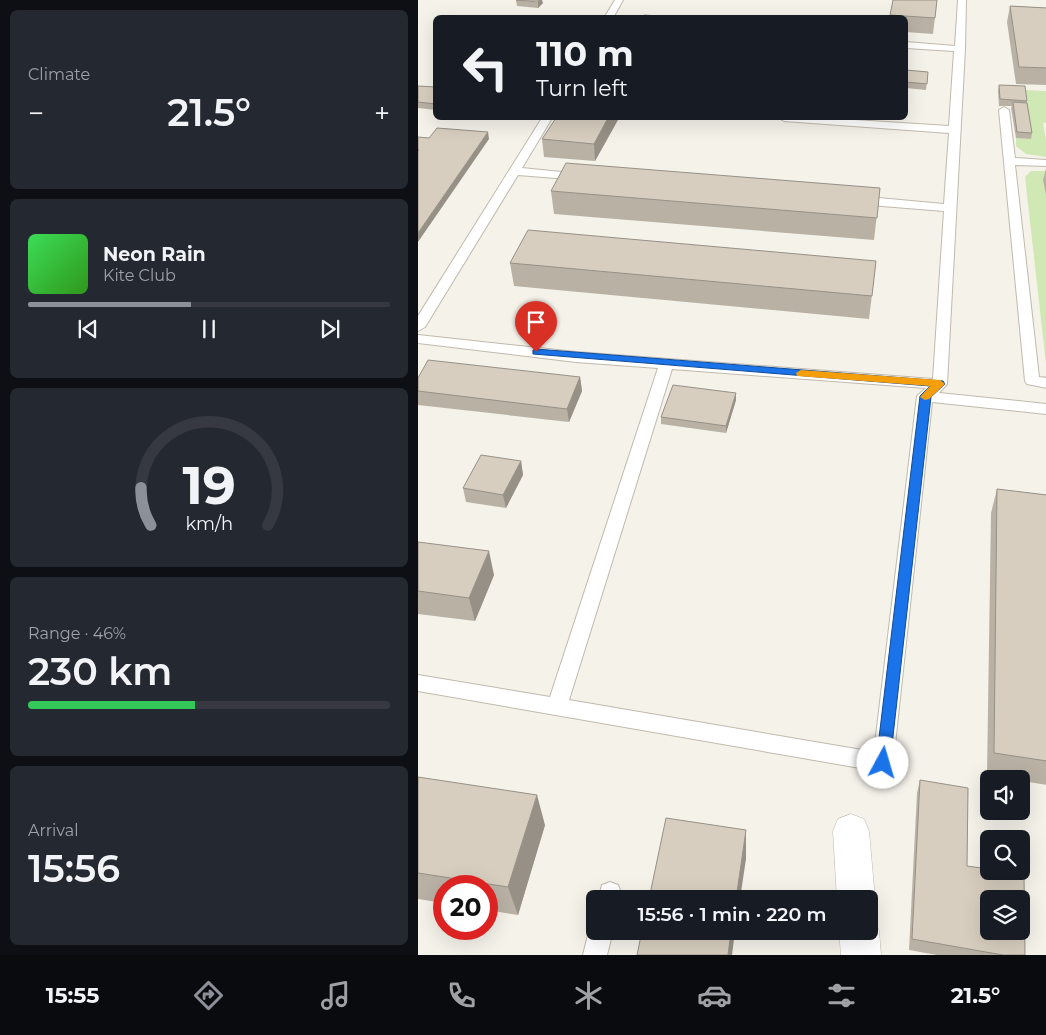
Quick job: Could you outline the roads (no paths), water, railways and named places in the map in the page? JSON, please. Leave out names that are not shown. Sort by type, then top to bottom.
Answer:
[{"type":"street","points":[[851,831],[855,890]]},
{"type":"street","points":[[859,940],[860,955]]},
{"type":"lane","points":[[610,15],[619,0]]},
{"type":"lane","points":[[418,683],[883,763],[926,396],[940,384],[962,0]]},
{"type":"lane","points":[[908,46],[960,49]]},
{"type":"lane","points":[[1004,110],[1032,381],[1046,383]]},
{"type":"lane","points":[[418,327],[546,120]]},
{"type":"lane","points":[[812,120],[955,130]]},
{"type":"lane","points":[[1009,161],[1046,164]]},
{"type":"lane","points":[[514,171],[593,178]]},
{"type":"lane","points":[[841,199],[950,208]]},
{"type":"lane","points":[[418,339],[576,357],[940,384]]},
{"type":"lane","points":[[557,707],[667,364]]},
{"type":"lane","points":[[926,396],[1046,409]]},
{"type":"lane","points":[[595,955],[598,940]]}]
